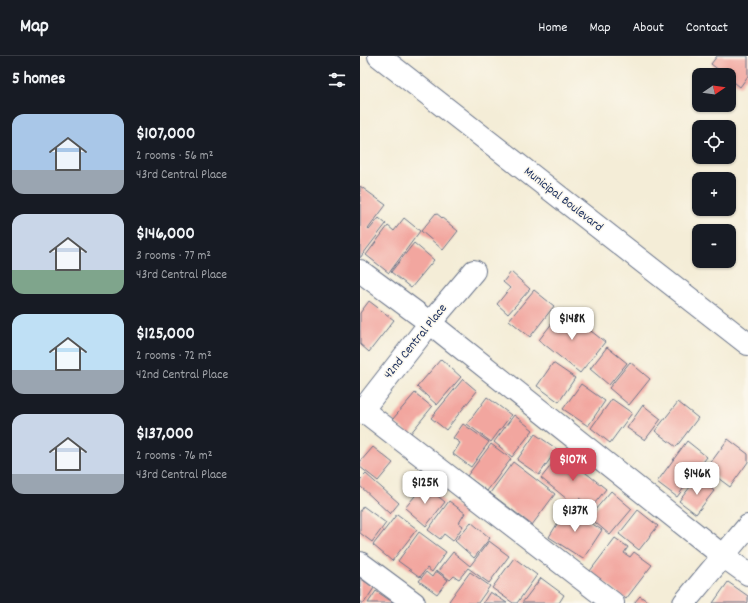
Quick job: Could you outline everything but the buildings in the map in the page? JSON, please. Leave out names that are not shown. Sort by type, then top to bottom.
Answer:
[{"type":"street","name":"Municipal Boulevard","points":[[379,56],[748,344]]},
{"type":"street","name":"42nd Central Place","points":[[361,410],[430,323],[474,271]]},
{"type":"street","points":[[360,272],[430,323],[723,556],[748,574]]},
{"type":"street","points":[[361,410],[613,603]]},
{"type":"street","points":[[684,603],[748,526]]},
{"type":"street","points":[[360,562],[414,603]]}]
